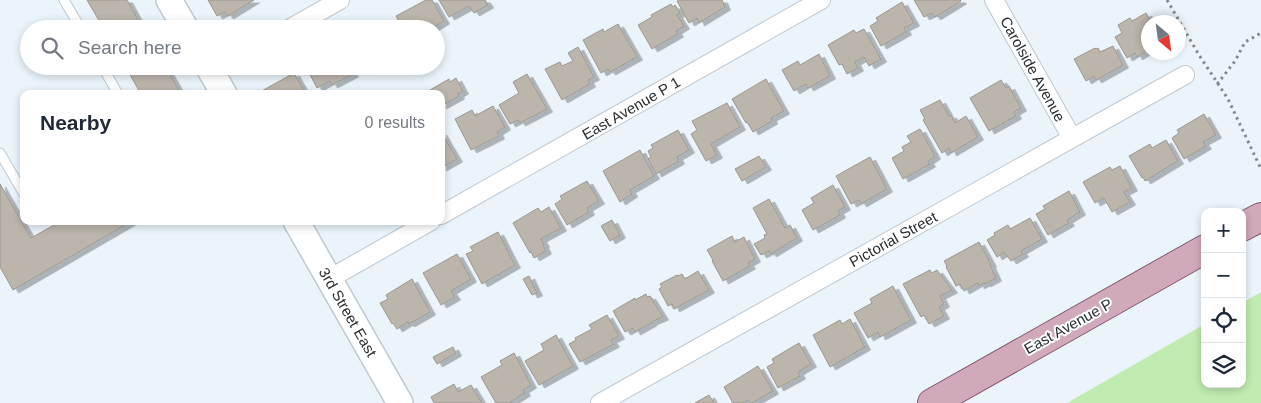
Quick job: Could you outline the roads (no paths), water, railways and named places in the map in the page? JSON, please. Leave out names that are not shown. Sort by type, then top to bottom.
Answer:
[{"type":"main road","points":[[1246,226],[1261,217]]},
{"type":"main road","name":"East Avenue P","points":[[932,403],[1201,251]]},
{"type":"street","points":[[169,0],[181,20]]},
{"type":"street","points":[[305,20],[340,0]]},
{"type":"street","name":"East Avenue P 1","points":[[445,214],[821,0]]},
{"type":"street","name":"Carolside Avenue","points":[[994,0],[1072,138]]},
{"type":"street","name":"Pictorial Street","points":[[600,403],[1185,75]]},
{"type":"street","name":"3rd Street East","points":[[298,225],[400,403]]},
{"type":"street","points":[[329,279],[424,225]]},
{"type":"lane","points":[[64,0],[76,20]]},
{"type":"lane","points":[[107,75],[116,90]]},
{"type":"lane","points":[[0,153],[20,187]]}]
